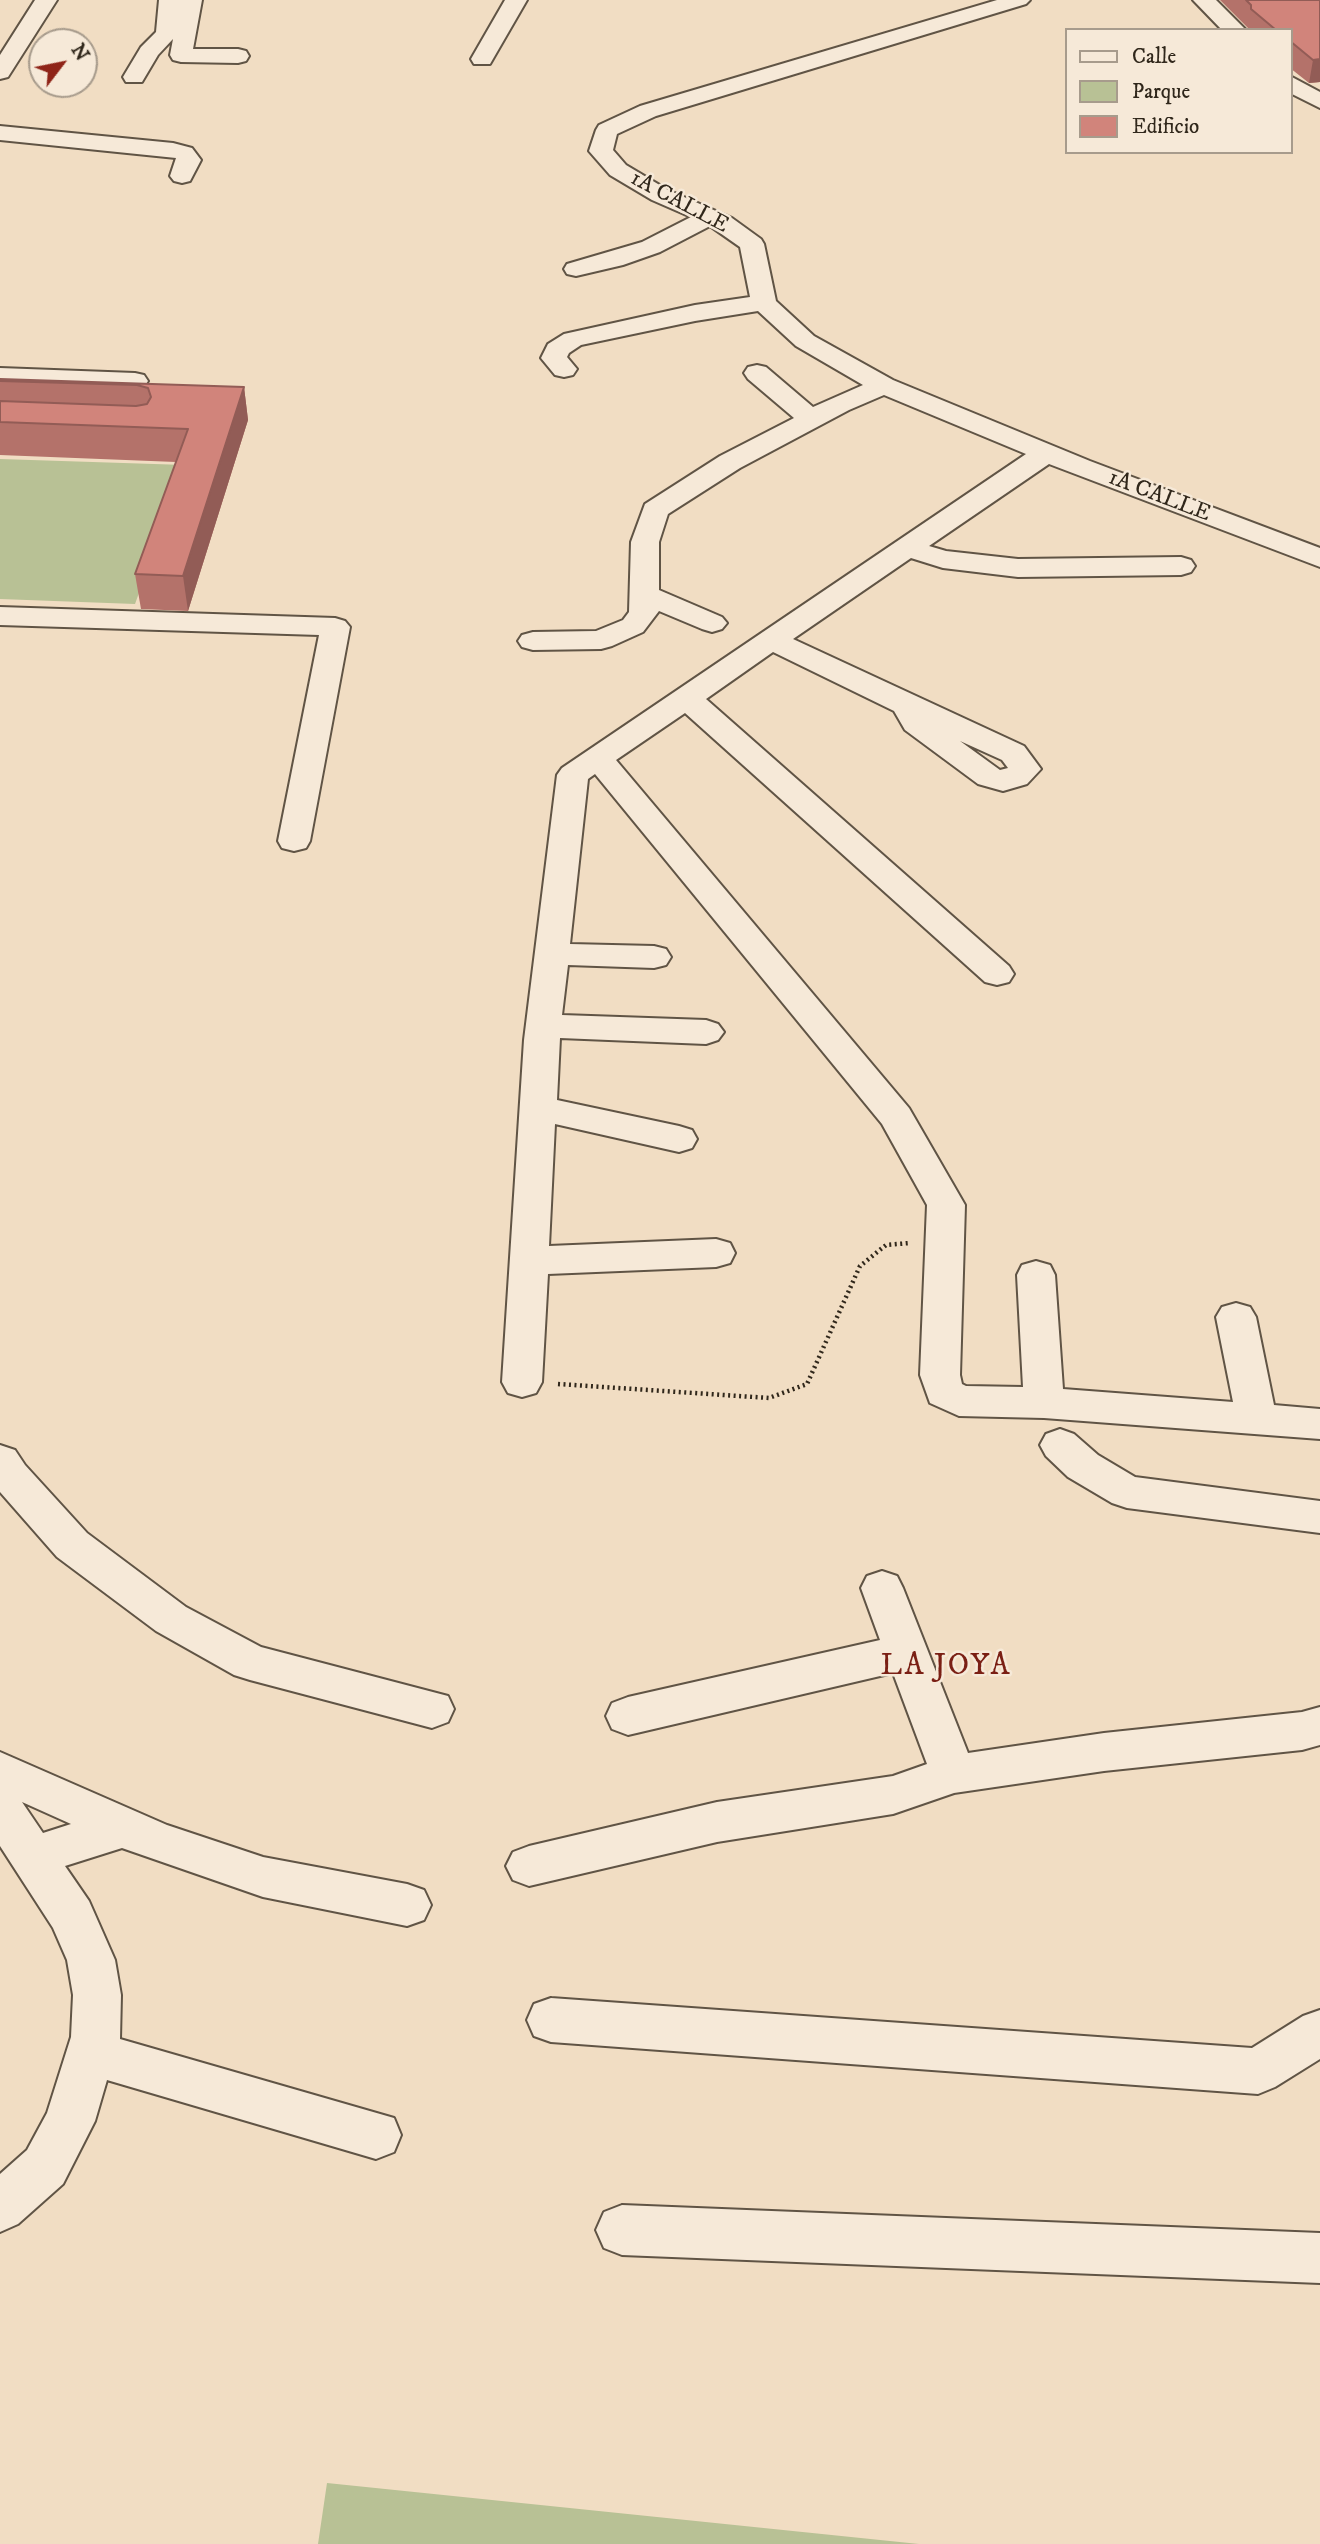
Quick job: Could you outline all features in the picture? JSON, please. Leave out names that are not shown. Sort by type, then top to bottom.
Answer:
[{"type":"street","points":[[0,72],[46,0]]},
{"type":"street","points":[[134,77],[149,52],[167,33],[170,0]]},
{"type":"street","points":[[191,0],[181,55],[238,56]]},
{"type":"street","points":[[482,59],[516,0]]},
{"type":"street","name":"1A CALLE","points":[[1019,0],[648,111],[607,131],[601,151],[618,170],[660,195],[723,223],[752,244],[764,303],[804,341],[884,386],[1320,558]]},
{"type":"street","points":[[1204,0],[1233,28]]},
{"type":"street","points":[[1292,84],[1320,102]]},
{"type":"street","points":[[0,133],[173,150],[184,153],[189,160],[182,176]]},
{"type":"street","points":[[576,269],[651,247],[710,217]]},
{"type":"street","points":[[564,369],[554,358],[557,349],[573,339],[695,313],[764,303]]},
{"type":"street","points":[[757,373],[811,419]]},
{"type":"street","points":[[0,376],[135,381]]},
{"type":"street","points":[[533,641],[601,640],[633,626],[644,614],[645,542],[655,510],[730,462],[811,419],[884,386]]},
{"type":"street","points":[[0,400],[154,400]]},
{"type":"street","points":[[522,1382],[544,1026],[573,775],[1048,452]]},
{"type":"street","points":[[906,548],[943,559],[1018,568],[1181,566]]},
{"type":"street","points":[[643,594],[712,623]]},
{"type":"street","points":[[0,616],[335,627],[294,841]]},
{"type":"street","points":[[772,640],[905,705]]},
{"type":"street","points":[[687,698],[997,974]]},
{"type":"street","points":[[598,758],[895,1117],[946,1205],[940,1375],[944,1392],[959,1401],[1044,1403],[1320,1424]]},
{"type":"street","points":[[552,954],[654,957]]},
{"type":"street","points":[[544,1026],[706,1032]]},
{"type":"street","points":[[538,1108],[680,1139]]},
{"type":"street","points":[[529,1261],[716,1253]]},
{"type":"street","points":[[1036,1275],[1044,1403]]},
{"type":"street","points":[[1236,1317],[1256,1418]]},
{"type":"street","points":[[1060,1445],[1083,1466],[1127,1492],[1320,1517]]},
{"type":"street","points":[[0,1461],[10,1476],[72,1545],[171,1619],[250,1662],[432,1709]]},
{"type":"street","points":[[882,1588],[954,1774]]},
{"type":"street","points":[[628,1716],[907,1652]]},
{"type":"street","points":[[530,1866],[717,1822],[893,1795],[954,1774],[1104,1752],[1302,1731],[1320,1726]]},
{"type":"street","points":[[0,1771],[155,1841],[263,1877],[407,1905]]},
{"type":"street","points":[[0,1807],[72,1916],[91,1959],[97,1995],[96,2037],[70,2121],[45,2167],[0,2207]]},
{"type":"street","points":[[33,1857],[124,1827]]},
{"type":"street","points":[[551,2020],[1258,2071],[1320,2032]]},
{"type":"street","points":[[91,2053],[376,2135]]},
{"type":"street","points":[[622,2230],[1320,2258]]},
{"type":"path","points":[[522,1382],[769,1398],[807,1384],[860,1266],[886,1245],[926,1241],[945,1245]]},
{"type":"green space","points":[[0,459],[185,465],[135,604],[0,599]]},
{"type":"green space","points":[[327,2483],[919,2544],[318,2544]]},
{"type":"building","points":[[1246,0],[1320,0],[1320,59],[1313,60],[1292,43],[1292,28],[1274,28],[1251,9]]},
{"type":"building","points":[[0,379],[244,387],[183,576],[135,574],[188,429],[0,422],[0,401],[136,406],[147,404],[151,397],[148,388],[137,385]]},
{"type":"district","name":"LA JOYA","points":[[946,1668]]}]
